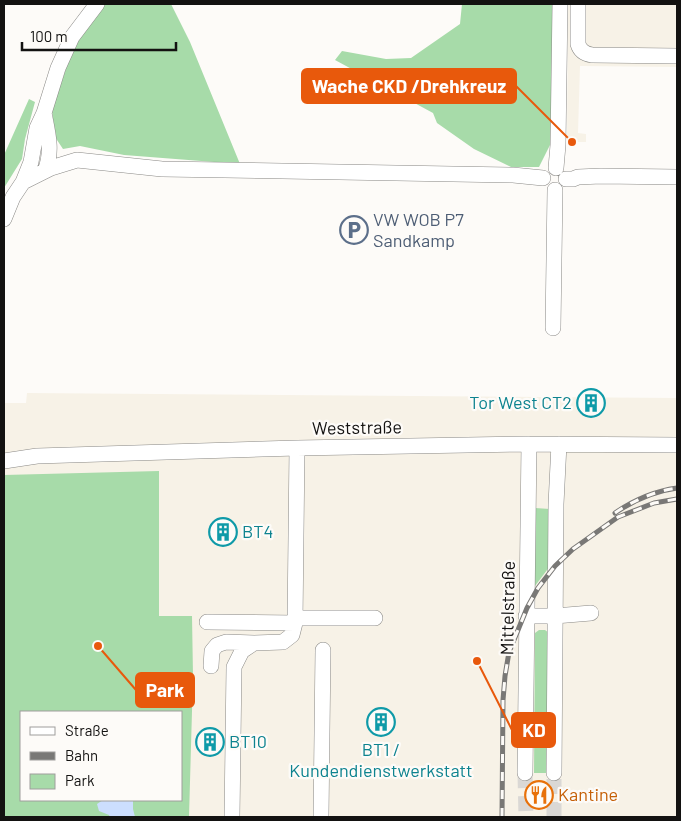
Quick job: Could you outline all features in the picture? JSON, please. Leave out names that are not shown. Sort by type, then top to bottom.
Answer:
[{"type":"street","points":[[4,219],[31,162],[37,128],[44,113],[58,68],[72,37],[97,4]]},
{"type":"street","points":[[560,4],[558,145],[561,173],[564,186],[555,190],[546,187],[543,178],[546,171],[552,168],[561,173],[573,179],[601,176],[677,177]]},
{"type":"street","points":[[578,4],[579,48],[588,55],[677,56]]},
{"type":"street","points":[[44,113],[50,150],[45,171]]},
{"type":"street","points":[[23,182],[45,171],[77,160],[162,168],[513,175],[543,178]]},
{"type":"street","points":[[553,328],[555,190]]},
{"type":"street","name":"Weststraße","points":[[4,461],[37,456],[297,448],[529,444],[677,445]]},
{"type":"street","name":"Mittelstraße","points":[[525,773],[529,444]]},
{"type":"street","points":[[554,773],[556,504],[559,444]]},
{"type":"street","points":[[212,666],[212,651],[217,644],[226,642],[282,642],[292,635],[295,621],[297,448]]},
{"type":"street","name":"Weststraße","points":[[4,452],[37,456]]},
{"type":"street","points":[[526,616],[591,613]]},
{"type":"street","points":[[208,622],[375,618]]},
{"type":"street","points":[[232,817],[234,667],[242,651],[254,643]]},
{"type":"street","points":[[321,817],[323,650]]},
{"type":"shaded area","points":[[568,4],[677,4],[677,67],[580,66],[578,133],[586,134],[586,142],[575,142],[574,139],[567,141]]},
{"type":"shaded area","points":[[27,393],[677,398],[677,817],[4,817],[4,403],[26,403]]},
{"type":"green space","points":[[104,4],[171,4],[190,42],[240,164],[124,155],[80,146],[63,149],[55,137],[52,110],[70,57],[82,34]]},
{"type":"green space","points":[[462,4],[553,4],[552,141],[539,167],[511,167],[474,149],[437,123],[433,113],[335,60],[342,51],[386,59],[411,58],[460,24]]},
{"type":"green space","points":[[29,99],[35,102],[25,139],[22,159],[4,188],[4,155]]},
{"type":"green space","points":[[159,471],[159,616],[192,616],[193,676],[189,817],[4,817],[4,475]]},
{"type":"green space","points":[[535,508],[550,509],[550,566],[535,586]]},
{"type":"green space","points":[[539,630],[545,630],[549,633],[548,773],[534,773],[535,633]]},
{"type":"water","points":[[102,801],[133,801],[135,817],[110,817],[99,811],[97,804]]},
{"type":"tunnel","points":[[525,773],[526,817]]},
{"type":"tunnel","points":[[554,773],[554,817]]},
{"type":"railway","points":[[615,513],[645,497],[677,488]]},
{"type":"railway","points":[[502,817],[505,676],[509,652],[527,608],[538,588],[555,566],[573,549],[618,517],[654,503],[677,499]]},
{"type":"place","name":"Wache CKD /Drehkreuz","points":[[572,142]]},
{"type":"place","name":"VW WOB P7 Sandkamp","points":[[354,230]]},
{"type":"place","name":"Tor West CT2","points":[[591,403]]},
{"type":"place","name":"BT4","points":[[223,532]]},
{"type":"place","name":"Park","points":[[98,646]]},
{"type":"place","name":"KD","points":[[477,661]]},
{"type":"place","name":"BT1 / Kundendienstwerkstatt","points":[[381,722]]},
{"type":"place","name":"BT10","points":[[210,742]]},
{"type":"place","name":"Kantine","points":[[539,795]]}]
